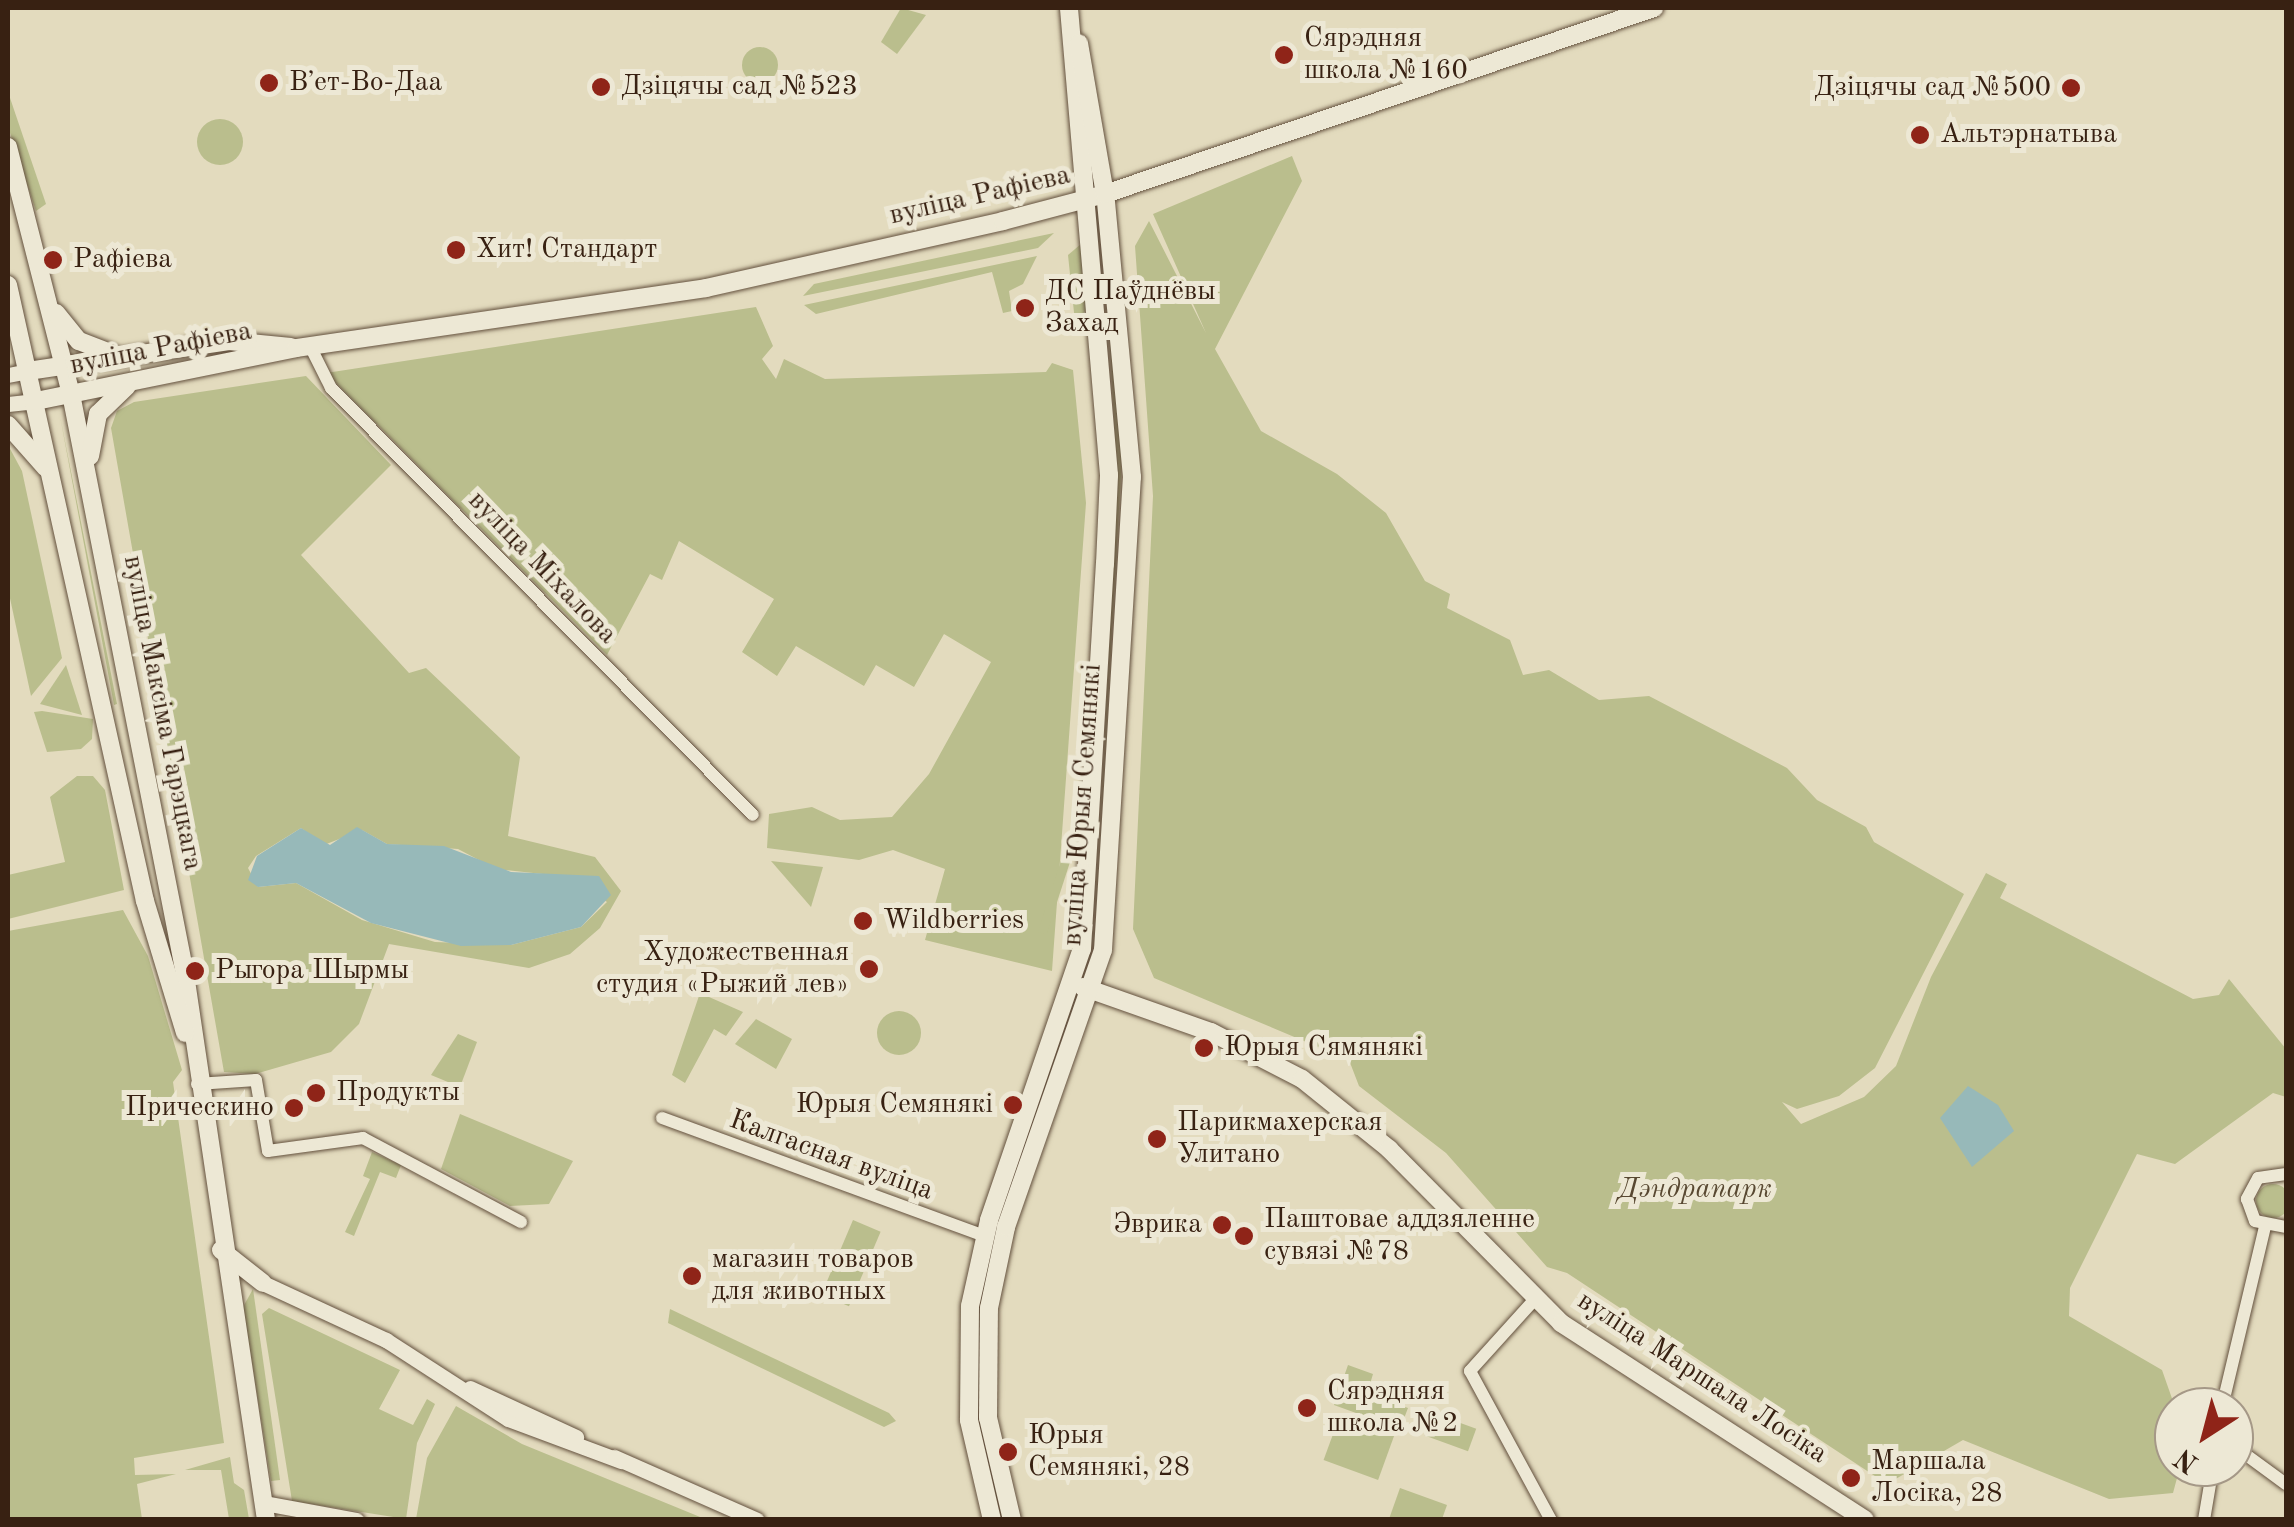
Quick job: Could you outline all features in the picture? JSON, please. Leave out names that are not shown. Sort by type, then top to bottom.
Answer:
[{"type":"main road","name":"вуліца Рафіева","points":[[28,371],[68,380],[134,382],[303,347],[706,288],[1105,194],[1654,8]]},
{"type":"main road","name":"вуліца Юрыя Семянякі","points":[[1012,1520],[988,1418],[989,1308],[1006,1227],[1092,989],[1108,905],[1132,477],[1105,194],[1087,69],[1070,11]]},
{"type":"main road","name":"вуліца Юрыя Семянякі","points":[[992,1520],[970,1430],[966,1364],[984,1236],[1073,984],[1086,915],[1109,476],[1070,11]]},
{"type":"main road","name":"вуліца Максіма Гарэцкага","points":[[8,147],[68,380],[136,744],[186,974],[220,1250],[265,1511]]},
{"type":"main road","name":"вуліца Максіма Гарэцкага","points":[[8,285],[58,490],[144,900],[194,1056]]},
{"type":"main road","points":[[50,304],[85,345],[132,356]]},
{"type":"main road","name":"вуліца Рафіева","points":[[36,400],[68,380],[132,356],[228,341],[303,347]]},
{"type":"main road","points":[[90,486],[98,414],[134,382]]},
{"type":"main road","points":[[8,425],[31,444],[58,490]]},
{"type":"main road","points":[[110,749],[136,744]]},
{"type":"main road","name":"вуліца Маршала Лосіка","points":[[1073,984],[1211,1032],[1302,1080],[1390,1149],[1536,1299],[1603,1354],[1865,1520]]},
{"type":"main road","points":[[220,1250],[263,1283]]},
{"type":"main road","points":[[232,1309],[243,1288],[263,1283]]},
{"type":"street","name":"вуліца Міхалова","points":[[303,347],[331,388],[754,815]]},
{"type":"street","points":[[8,374],[28,371]]},
{"type":"street","points":[[8,404],[36,400]]},
{"type":"street","points":[[197,1084],[256,1080],[268,1151],[363,1138],[521,1222]]},
{"type":"street","name":"Калгасная вуліца","points":[[662,1118],[984,1236]]},
{"type":"street","points":[[2286,1174],[2269,1172],[2250,1187],[2248,1210],[2266,1227],[2286,1227]]},
{"type":"street","points":[[2227,1387],[2266,1227]]},
{"type":"street","points":[[263,1283],[375,1334],[508,1419],[621,1461],[757,1520]]},
{"type":"street","points":[[1536,1299],[1471,1364],[1552,1520]]},
{"type":"street","points":[[2254,1461],[2286,1484]]},
{"type":"street","points":[[2204,1520],[2209,1487]]},
{"type":"street","points":[[265,1511],[356,1520]]},
{"type":"green space","points":[[901,8],[926,15],[897,54],[881,42]]},
{"type":"green space","points":[[760,47],[773,52],[778,65],[773,78],[760,83],[747,78],[742,65],[747,52]]},
{"type":"green space","points":[[8,92],[46,204],[36,211],[8,127]]},
{"type":"green space","points":[[220,119],[236,126],[243,142],[236,158],[220,165],[204,158],[197,142],[204,126]]},
{"type":"green space","name":"Дэндрапарк","points":[[1292,156],[1302,181],[1215,349],[1261,431],[1337,474],[1386,513],[1425,581],[1450,594],[1447,608],[1510,640],[1523,675],[1549,670],[1599,700],[1649,696],[1787,768],[1817,800],[1866,827],[1874,842],[1964,894],[1875,1068],[1839,1096],[1797,1109],[1782,1102],[1801,1124],[1864,1097],[1896,1066],[1931,977],[1986,873],[2007,884],[2000,898],[2193,999],[2219,995],[2229,979],[2286,1049],[2286,1097],[2273,1093],[2175,1164],[2137,1154],[2070,1288],[2069,1316],[2162,1370],[2168,1387],[2154,1387],[2154,1487],[2175,1487],[2173,1493],[2109,1499],[1963,1440],[1887,1484],[1567,1273],[1547,1267],[1446,1153],[1359,1086],[1349,1060],[1154,978],[1133,929],[1153,496],[1135,246],[1149,221],[1206,333],[1153,214]]},
{"type":"green space","points":[[1054,233],[1038,248],[803,296],[814,284]]},
{"type":"green space","points":[[1081,244],[1087,309],[1075,322],[1068,255]]},
{"type":"green space","points":[[1037,256],[1023,284],[1009,291],[1012,311],[1003,313],[992,272],[816,314],[804,305]]},
{"type":"green space","points":[[756,307],[773,346],[762,359],[776,379],[784,359],[825,379],[1046,372],[1052,363],[1073,370],[1086,503],[1052,971],[925,940],[945,869],[893,850],[859,860],[767,848],[769,814],[812,807],[840,820],[892,817],[929,774],[991,662],[944,634],[914,687],[876,665],[864,686],[796,646],[777,676],[742,652],[774,599],[679,541],[662,580],[650,574],[607,655],[326,373]]},
{"type":"green space","points":[[1110,341],[1122,459],[1101,819],[1117,482]]},
{"type":"green space","points":[[306,376],[391,465],[301,555],[409,673],[426,668],[520,757],[508,836],[595,857],[621,891],[600,928],[570,954],[529,968],[389,944],[359,1024],[331,1052],[255,1074],[224,1072],[111,428],[117,411],[134,402]],"holes":[[[301,828],[324,845],[362,830],[387,844],[458,849],[496,869],[570,877],[607,902],[581,927],[511,945],[435,942],[362,920],[296,883],[258,887],[248,868],[256,856]]]},
{"type":"green space","points":[[60,416],[117,704],[114,705]]},
{"type":"green space","points":[[8,445],[22,471],[62,658],[31,696],[8,589]]},
{"type":"green space","points":[[66,665],[82,715],[40,704]]},
{"type":"green space","points":[[34,712],[93,719],[92,739],[81,749],[47,752]]},
{"type":"green space","points":[[77,776],[93,776],[105,790],[124,890],[8,919],[8,875],[65,862],[50,797]]},
{"type":"green space","points":[[1070,833],[1079,836],[1046,935],[1038,932]]},
{"type":"green space","points":[[771,861],[823,867],[811,907]]},
{"type":"green space","points":[[123,910],[148,956],[182,1070],[173,1082],[224,1443],[134,1458],[135,1475],[176,1474],[137,1484],[142,1519],[8,1519],[8,931]]},
{"type":"green space","points":[[700,993],[743,1012],[726,1036],[714,1029],[685,1083],[672,1075]]},
{"type":"green space","points":[[899,1011],[914,1018],[921,1033],[914,1048],[899,1055],[884,1048],[877,1033],[884,1018]]},
{"type":"green space","points":[[756,1019],[792,1039],[776,1069],[735,1044]]},
{"type":"green space","points":[[458,1034],[477,1042],[460,1087],[431,1075]]},
{"type":"green space","points":[[460,1114],[573,1161],[549,1204],[510,1206],[441,1169]]},
{"type":"green space","points":[[372,1152],[401,1165],[396,1178],[380,1172],[354,1236],[345,1232],[370,1179],[363,1176]]},
{"type":"green space","points":[[2273,1184],[2285,1189],[2290,1201],[2285,1213],[2273,1218],[2261,1213],[2256,1201],[2261,1189]]},
{"type":"green space","points":[[853,1220],[881,1232],[849,1306],[821,1295]]},
{"type":"green space","points":[[253,1289],[280,1480],[271,1481],[243,1307]]},
{"type":"green space","points":[[269,1308],[400,1370],[379,1409],[413,1425],[427,1399],[435,1404],[417,1443],[406,1519],[292,1501],[262,1314]]},
{"type":"green space","points":[[670,1309],[889,1413],[896,1421],[884,1427],[668,1323]]},
{"type":"green space","points":[[1348,1365],[1373,1374],[1367,1394],[1408,1408],[1400,1429],[1334,1405]]},
{"type":"green space","points":[[456,1406],[522,1444],[705,1519],[416,1519],[427,1458]]},
{"type":"green space","points":[[1433,1413],[1476,1429],[1468,1451],[1425,1436]]},
{"type":"green space","points":[[1340,1415],[1395,1435],[1378,1480],[1324,1460]]},
{"type":"green space","points":[[230,1457],[234,1483],[244,1490],[249,1519],[229,1519],[221,1470],[185,1470]]},
{"type":"green space","points":[[1400,1488],[1447,1505],[1442,1519],[1389,1519]]},
{"type":"water","points":[[357,827],[387,844],[444,846],[511,872],[599,876],[611,895],[581,927],[511,945],[461,946],[371,923],[296,883],[258,887],[248,880],[257,856],[301,828],[330,845]]},
{"type":"water","points":[[1968,1086],[1998,1105],[2014,1131],[1972,1167],[1940,1118]]},
{"type":"place","name":"Сярэдняя школа №160","points":[[1284,55]]},
{"type":"place","name":"Вʼет-Во-Даа","points":[[269,83]]},
{"type":"place","name":"Дзіцячы сад №523","points":[[601,87]]},
{"type":"place","name":"Дзіцячы сад №500","points":[[2071,88]]},
{"type":"place","name":"Альтэрнатыва","points":[[1920,135]]},
{"type":"place","name":"Хит! Стандарт","points":[[456,250]]},
{"type":"place","name":"Рафіева","points":[[53,260]]},
{"type":"place","name":"ДС Паўднёвы Захад","points":[[1025,308]]},
{"type":"place","name":"Wildberries","points":[[863,921]]},
{"type":"place","name":"Художественная студия «Рыжий лев»","points":[[869,969]]},
{"type":"place","name":"Рыгора Шырмы","points":[[195,971]]},
{"type":"place","name":"Юрыя Сямянякі","points":[[1204,1048]]},
{"type":"place","name":"Продукты","points":[[316,1093]]},
{"type":"place","name":"Юрыя Семянякі","points":[[1013,1105]]},
{"type":"place","name":"Прическино","points":[[294,1108]]},
{"type":"place","name":"Парикмахерская Улитано","points":[[1157,1139]]},
{"type":"place","name":"Эврика","points":[[1222,1225]]},
{"type":"place","name":"Паштовае аддзяленне сувязі №78","points":[[1244,1236]]},
{"type":"place","name":"магазин товаров для животных","points":[[692,1276]]},
{"type":"place","name":"Сярэдняя школа №2","points":[[1307,1408]]},
{"type":"place","name":"Юрыя Семянякі, 28","points":[[1008,1452]]},
{"type":"place","name":"Маршала Лосіка, 28","points":[[1851,1478]]}]
